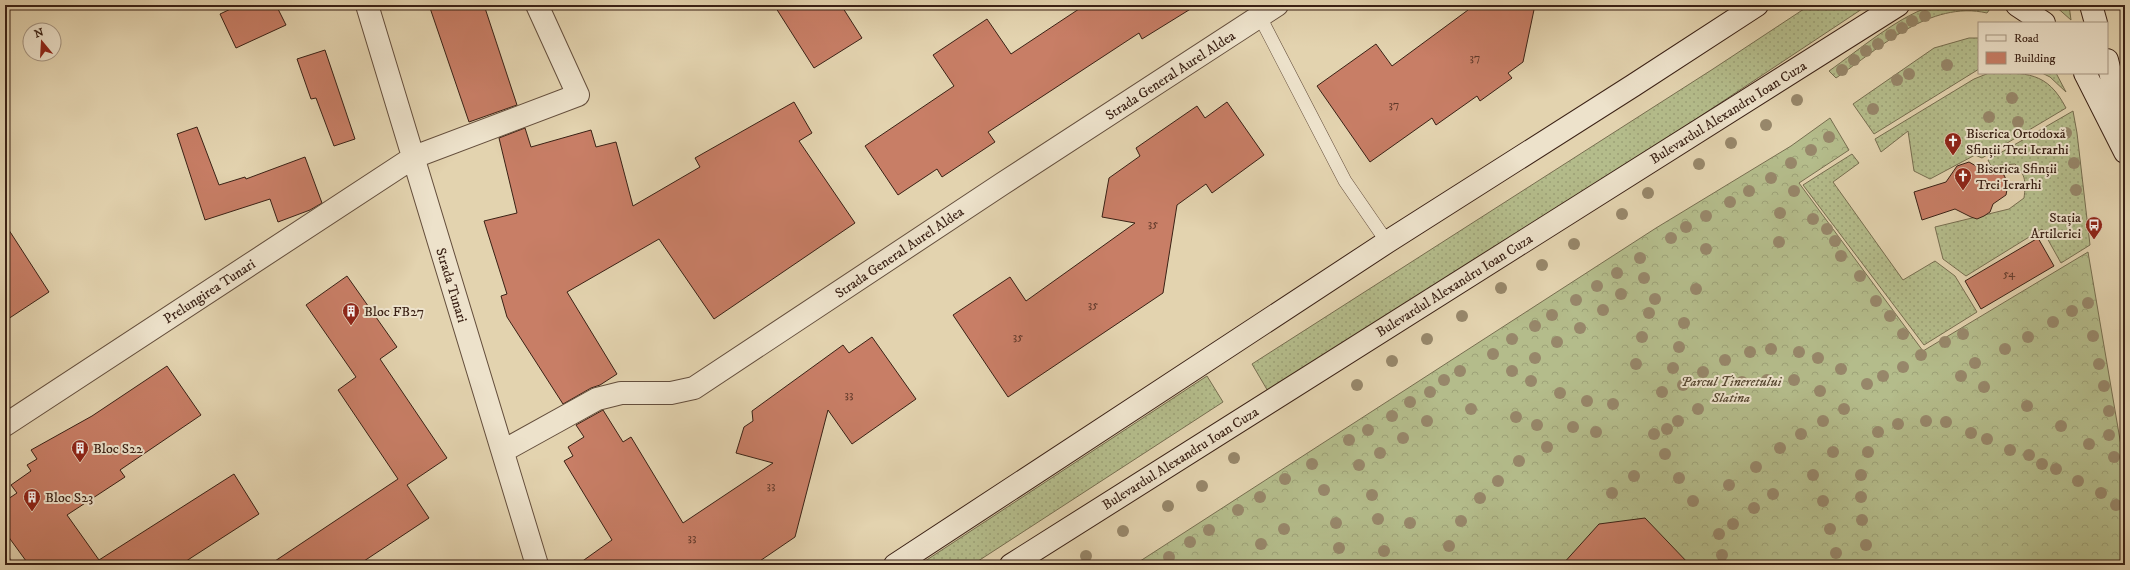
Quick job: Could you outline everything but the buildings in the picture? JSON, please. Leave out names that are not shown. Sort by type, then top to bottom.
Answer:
[{"type":"main road","name":"Strada Tunari","points":[[368,5],[537,565]]},
{"type":"main road","name":"Prelungirea Tunari","points":[[5,425],[414,157],[578,95],[537,5]]},
{"type":"main road","name":"Strada General Aurel Aldea","points":[[503,451],[597,400],[621,393],[671,393],[694,388],[1002,184],[1277,5]]},
{"type":"main road","points":[[895,565],[1387,242],[1757,5]]},
{"type":"main road","name":"Bulevardul Alexandru Ioan Cuza","points":[[1011,565],[1898,5]]},
{"type":"main road","points":[[2018,5],[2043,22]]},
{"type":"main road","points":[[2091,5],[2096,22]]},
{"type":"main road","points":[[2108,64],[2125,130]]},
{"type":"main road","points":[[2086,74],[2125,152]]},
{"type":"lane","points":[[1260,17],[1345,181],[1387,242]]},
{"type":"green space","points":[[1810,5],[1868,5],[1586,192],[1269,393],[1252,364],[1713,69]]},
{"type":"green space","points":[[1936,5],[1992,6],[1987,13],[1966,11],[1946,13],[1926,20],[1907,29],[1888,41],[1836,78],[1829,71],[1895,24],[1923,9]]},
{"type":"green space","points":[[2054,5],[2069,5],[2071,20]]},
{"type":"green space","points":[[1969,38],[1978,38],[1978,70],[1874,134],[1853,104],[1934,48]]},
{"type":"green space","points":[[1986,74],[2025,74],[2043,81],[2051,87],[2059,96],[2066,108],[1982,158],[1975,155],[1930,179],[1914,171],[1908,131],[1881,152],[1875,139],[1974,79]]},
{"type":"green space","points":[[2044,74],[2057,74],[2066,92],[2050,77]]},
{"type":"green space","points":[[2073,111],[2090,245],[2061,263],[2042,229],[1966,276],[1943,259],[1935,227],[2009,209],[2024,198],[2024,180],[2019,168],[2015,164],[1991,166],[1988,160]]},
{"type":"green space","name":"Parcul Tineretului Slatina","points":[[1830,118],[1849,150],[1799,183],[1923,351],[2088,252],[2125,469],[2125,565],[1134,565],[1656,228],[1791,146]]},
{"type":"green space","points":[[1852,154],[1859,163],[1833,182],[1903,280],[1935,261],[1955,276],[1977,312],[1924,345],[1803,185]]},
{"type":"green space","points":[[1207,376],[1223,402],[972,565],[919,565]]},
{"type":"place","name":"Biserica Ortodoxă Sfinții Trei Ierarhi","points":[[1953,156]]},
{"type":"place","name":"Biserica Sfinții Trei Ierarhi","points":[[1963,191]]},
{"type":"place","name":"Stația Artileriei","points":[[2094,240]]},
{"type":"place","name":"Bloc FB27","points":[[351,326]]},
{"type":"place","name":"Bloc S22","points":[[80,463]]},
{"type":"place","name":"Bloc S23","points":[[32,512]]}]
